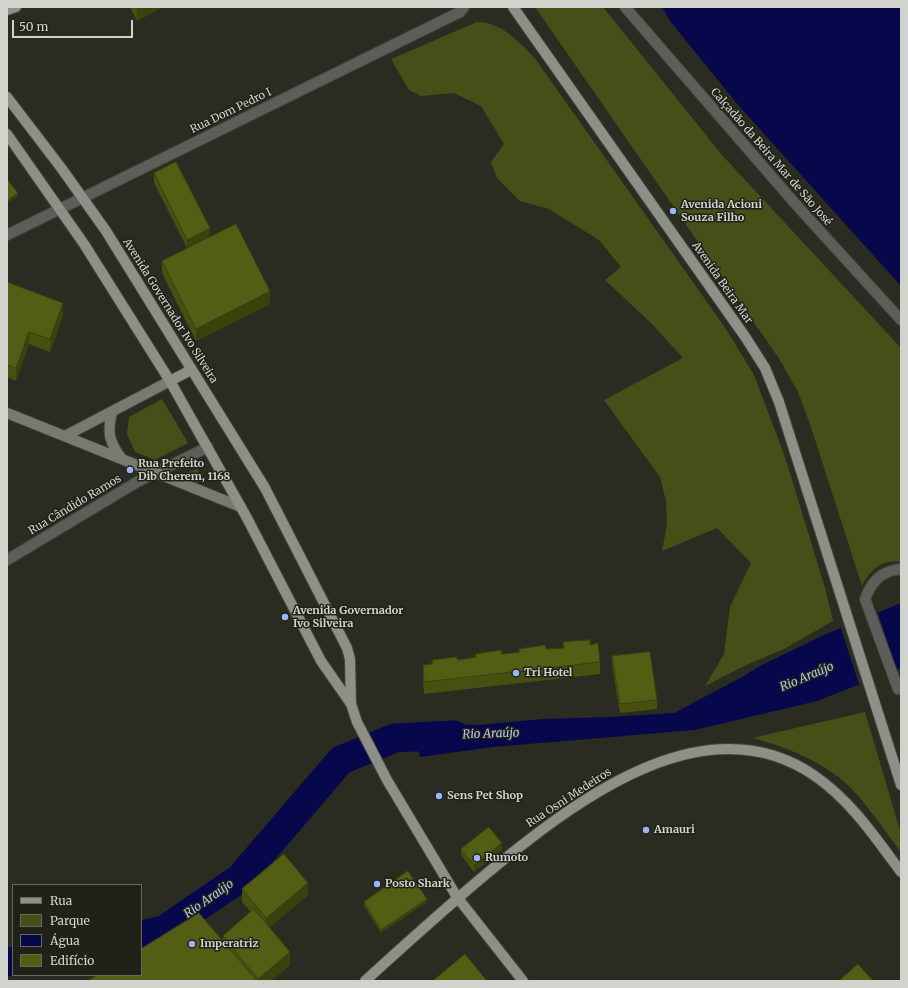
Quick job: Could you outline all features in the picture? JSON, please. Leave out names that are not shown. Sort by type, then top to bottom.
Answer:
[{"type":"main road","points":[[7,10],[16,7]]},
{"type":"main road","name":"Avenida Beira Mar","points":[[513,7],[742,332],[765,368],[779,402],[796,453],[901,785]]},
{"type":"main road","name":"Avenida Governador Ivo Silveira","points":[[7,97],[106,231],[274,504],[347,648],[350,659],[350,704]]},
{"type":"main road","name":"Avenida Governador Ivo Silveira","points":[[7,134],[60,208],[170,381],[241,507],[320,661],[350,704],[357,722],[387,780],[457,897],[522,981]]},
{"type":"main road","points":[[65,436],[191,370]]},
{"type":"main road","points":[[112,412],[108,428],[111,444],[121,458]]},
{"type":"main road","points":[[7,413],[241,507]]},
{"type":"main road","name":"Rua Osni Medeiros","points":[[365,981],[457,897],[532,836],[594,794],[625,776],[680,755],[708,750],[735,750],[762,753],[786,761],[814,776],[844,798],[901,872]]},
{"type":"street","name":"Rua Dom Pedro I","points":[[7,235],[460,12],[464,7]]},
{"type":"street","name":"Calçadão da Beira Mar de São José","points":[[625,7],[799,208],[901,320]]},
{"type":"street","name":"Rua Cândido Ramos","points":[[7,560],[90,509],[157,472],[208,447]]},
{"type":"street","points":[[899,688],[865,599],[870,585],[878,576],[889,571],[901,569]]},
{"type":"green space","points":[[535,7],[603,7],[722,155],[901,348],[901,562],[888,562],[877,567],[868,575],[862,586],[811,427],[798,392],[780,360]]},
{"type":"green space","points":[[477,22],[494,25],[501,29],[515,39],[534,57],[726,329],[754,375],[785,457],[825,588],[833,621],[784,649],[746,665],[705,686],[724,654],[730,607],[751,563],[717,528],[662,551],[667,524],[666,501],[660,477],[604,400],[683,358],[651,323],[605,280],[621,267],[599,240],[549,209],[520,201],[497,178],[491,162],[504,144],[481,106],[454,93],[421,96],[409,90],[391,59]]},
{"type":"green space","points":[[162,399],[188,443],[155,460],[135,452],[127,434],[129,417]]},
{"type":"green space","points":[[198,469],[198,483],[178,475]]},
{"type":"green space","points":[[865,712],[901,834],[901,852],[857,794],[841,779],[809,759],[776,745],[752,738]]},
{"type":"water","points":[[662,7],[901,7],[901,286],[739,106],[670,21]]},
{"type":"water","points":[[901,603],[901,668],[817,701],[695,730],[493,747],[420,757],[411,723],[478,725],[542,719],[674,713],[760,666],[826,634]]},
{"type":"pier","points":[[877,610],[897,672],[860,687],[840,626]]},
{"type":"building","points":[[176,162],[210,228],[187,240],[154,173]]},
{"type":"building","points":[[7,179],[18,193],[7,201]]},
{"type":"building","points":[[236,224],[270,291],[196,329],[162,261]]},
{"type":"building","points":[[7,282],[63,303],[50,339],[29,332],[16,368],[7,365]]},
{"type":"building","points":[[590,640],[590,645],[598,643],[600,662],[424,682],[423,665],[432,664],[432,660],[456,657],[458,660],[476,657],[475,654],[501,650],[502,654],[520,652],[519,649],[545,645],[546,649],[564,648],[563,642]]},
{"type":"building","points":[[650,652],[657,700],[620,704],[612,656]]},
{"type":"building","points":[[489,827],[502,843],[474,865],[461,849]]},
{"type":"building","points":[[284,854],[308,883],[266,918],[242,889]]},
{"type":"building","points":[[408,871],[427,899],[381,930],[364,902]]},
{"type":"building","points":[[254,909],[290,952],[258,979],[223,936]]},
{"type":"building","name":"Imperatriz","points":[[199,913],[257,981],[88,981],[96,976],[142,976],[142,948]]},
{"type":"building","points":[[465,954],[487,981],[433,981]]},
{"type":"building","points":[[858,964],[873,981],[839,981]]},
{"type":"waterway","name":"Rio Araújo","points":[[142,935],[164,930],[240,878],[341,760],[395,738],[454,735]]},
{"type":"waterway","name":"Rio Araújo","points":[[7,962],[12,961]]},
{"type":"place","name":"Avenida Acioni Souza Filho","points":[[673,211]]},
{"type":"place","name":"Rua Prefeito Dib Cherem, 1168","points":[[130,470]]},
{"type":"place","name":"Avenida Governador Ivo Silveira","points":[[285,617]]},
{"type":"place","name":"Tri Hotel","points":[[516,673]]},
{"type":"place","name":"Sens Pet Shop","points":[[439,796]]},
{"type":"place","name":"Amauri","points":[[646,830]]},
{"type":"place","name":"Rumoto","points":[[477,858]]},
{"type":"place","name":"Posto Shark","points":[[377,884]]},
{"type":"place","name":"Imperatriz","points":[[192,944]]}]
